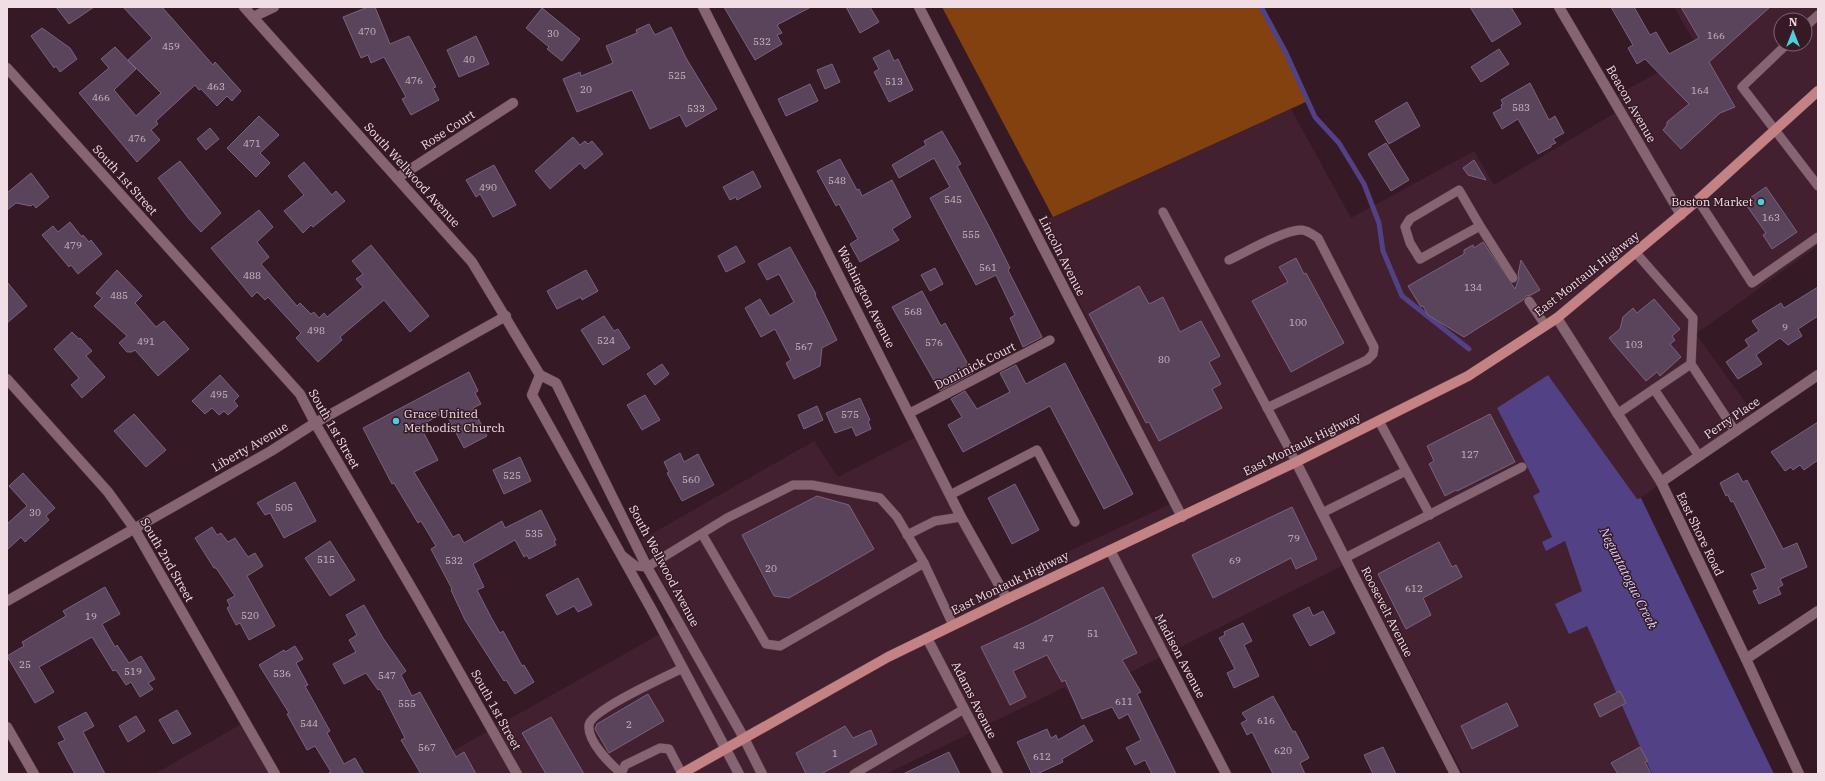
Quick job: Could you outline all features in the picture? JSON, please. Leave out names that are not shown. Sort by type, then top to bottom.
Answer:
[{"type":"main road","name":"East Montauk Highway","points":[[682,774],[888,657],[1296,462],[1468,376],[1557,318],[1681,215],[1818,91]]},
{"type":"street","name":"South Wellwood Avenue","points":[[244,7],[472,262],[506,316],[540,375],[556,383],[647,567],[744,738],[762,774]]},
{"type":"street","points":[[253,17],[274,7]]},
{"type":"street","name":"Washington Avenue","points":[[703,7],[910,413],[961,517],[1007,599]]},
{"type":"street","name":"Lincoln Avenue","points":[[919,7],[1182,517]]},
{"type":"street","name":"Beacon Avenue","points":[[1559,7],[1681,215]]},
{"type":"street","name":"South 1st Street","points":[[7,68],[300,394],[315,423],[418,599],[517,774]]},
{"type":"street","name":"Rose Court","points":[[398,178],[513,103]]},
{"type":"street","name":"Liberty Avenue","points":[[7,601],[271,451],[315,423],[506,316]]},
{"type":"street","name":"East Shore Road","points":[[1557,318],[1661,482],[1746,659],[1799,774]]},
{"type":"street","points":[[540,375],[532,395],[622,555],[739,774]]},
{"type":"street","name":"Perry Place","points":[[1661,482],[1818,375]]},
{"type":"street","name":"South 2nd Street","points":[[7,379],[108,492],[134,528],[275,774]]},
{"type":"street","name":"Roosevelt Avenue","points":[[1296,462],[1455,774]]},
{"type":"street","name":"Madison Avenue","points":[[1110,550],[1226,774]]},
{"type":"street","points":[[1746,659],[1818,611]]},
{"type":"street","name":"Adams Avenue","points":[[927,638],[998,774]]},
{"type":"street","points":[[7,727],[34,774]]},
{"type":"lane","points":[[1778,52],[1742,86],[1818,186]]},
{"type":"lane","points":[[1480,226],[1420,259],[1410,243],[1405,227],[1410,219],[1459,190],[1513,278]]},
{"type":"lane","points":[[1698,200],[1752,283],[1818,237]]},
{"type":"lane","points":[[1163,212],[1296,462]]},
{"type":"lane","points":[[1229,260],[1286,233],[1302,230],[1310,232],[1318,238],[1374,347],[1373,354],[1367,360],[1267,408]]},
{"type":"lane","points":[[1636,253],[1693,318],[1691,364],[1735,431]]},
{"type":"lane","points":[[1529,301],[1545,325]]},
{"type":"lane","name":"Dominick Court","points":[[910,413],[1050,340]]},
{"type":"lane","points":[[1617,414],[1691,364]]},
{"type":"lane","points":[[1654,389],[1699,456]]},
{"type":"lane","points":[[1379,420],[1430,515]]},
{"type":"lane","points":[[950,495],[1037,450],[1075,522]]},
{"type":"lane","points":[[1345,558],[1522,467]]},
{"type":"lane","points":[[1322,513],[1406,471]]},
{"type":"lane","points":[[622,555],[636,566],[647,567],[727,518],[793,485],[812,485],[880,498],[897,518],[924,563],[953,625]]},
{"type":"lane","points":[[907,535],[935,521],[961,517]]},
{"type":"lane","points":[[702,534],[766,644],[780,646],[924,563]]},
{"type":"lane","points":[[682,774],[669,749],[660,748],[626,765],[621,773],[607,761],[589,732],[589,725],[591,718],[606,708],[655,681],[683,668]]},
{"type":"lane","points":[[854,774],[964,709]]},
{"type":"shaded area","points":[[942,7],[1264,7],[1308,101],[1053,217]]},
{"type":"shaded area","points":[[1674,7],[1818,7],[1818,249],[1816,247],[1696,334],[1756,417],[1637,500],[1548,375],[1497,408],[1540,492],[1534,496],[1552,537],[1546,551],[1565,541],[1583,591],[1555,604],[1587,626],[1652,774],[1463,774],[1352,561],[1073,701],[1065,687],[886,774],[412,774],[683,621],[641,540],[814,441],[838,477],[916,437],[994,586],[1179,500],[1039,223],[1291,109],[1351,218],[1474,151],[1494,185],[1625,107],[1617,95],[1699,50]]},
{"type":"shaded area","points":[[241,724],[269,774],[155,774]]},
{"type":"water","points":[[1548,375],[1637,499],[1641,498],[1774,774],[1652,774],[1587,626],[1569,634],[1555,604],[1582,591],[1565,541],[1546,551],[1542,542],[1552,537],[1533,496],[1540,492],[1497,408]]},
{"type":"building","points":[[56,7],[94,7],[69,24]]},
{"type":"building","points":[[123,7],[162,7],[213,65],[215,62],[241,91],[232,101],[227,96],[217,106],[201,89],[199,90],[195,85],[156,121],[158,124],[151,130],[160,140],[137,162],[79,93],[109,68],[101,59],[115,47],[136,69],[114,90],[136,116],[161,93],[128,60],[152,38]]},
{"type":"building","points":[[368,7],[375,7],[390,44],[409,36],[436,87],[433,88],[439,100],[411,115],[402,99],[406,97],[384,57],[371,63],[368,55],[361,58],[343,17]]},
{"type":"building","points":[[724,7],[811,7],[777,25],[782,33],[777,35],[782,44],[755,60]]},
{"type":"building","points":[[846,7],[870,7],[879,22],[860,33]]},
{"type":"building","points":[[1470,7],[1511,7],[1521,24],[1492,42]]},
{"type":"building","points":[[1611,7],[1634,7],[1650,35],[1656,32],[1669,54],[1699,38],[1681,7],[1770,7],[1709,62],[1735,107],[1720,113],[1681,149],[1663,130],[1667,125],[1667,122],[1689,104],[1645,59],[1637,64],[1628,48],[1633,45]]},
{"type":"building","points":[[542,8],[580,39],[562,61],[547,49],[549,47],[526,28]]},
{"type":"building","points":[[649,24],[655,35],[671,27],[686,58],[717,109],[686,127],[680,115],[650,129],[632,90],[577,112],[563,79],[580,72],[581,76],[613,63],[606,46],[637,33],[636,30]]},
{"type":"building","points":[[42,28],[70,48],[77,59],[60,72],[56,66],[54,68],[31,36]]},
{"type":"building","points":[[476,36],[489,64],[459,77],[447,50]]},
{"type":"building","points":[[1499,49],[1509,64],[1481,82],[1471,67]]},
{"type":"building","points":[[889,50],[894,61],[898,59],[913,90],[889,102],[874,72],[879,69],[873,58]]},
{"type":"building","points":[[832,64],[840,82],[825,89],[817,70]]},
{"type":"building","points":[[1530,83],[1549,120],[1555,116],[1564,133],[1553,139],[1556,143],[1538,154],[1518,119],[1502,129],[1493,113],[1502,108],[1501,105],[1503,104],[1501,100]]},
{"type":"building","points":[[810,84],[818,101],[786,116],[778,99]]},
{"type":"building","points":[[1407,102],[1420,126],[1389,144],[1375,121]]},
{"type":"building","points":[[259,116],[279,135],[260,153],[270,163],[256,177],[227,148]]},
{"type":"building","points":[[210,128],[219,139],[206,150],[197,139]]},
{"type":"building","points":[[942,131],[961,164],[957,166],[1010,268],[1008,270],[1042,337],[1023,347],[1010,318],[1015,315],[996,275],[976,285],[930,198],[950,187],[934,158],[899,178],[892,165],[926,145],[924,141]]},
{"type":"building","points":[[573,137],[580,145],[585,141],[588,144],[592,141],[603,154],[585,169],[580,163],[550,189],[535,171]]},
{"type":"building","points":[[1386,143],[1409,180],[1391,191],[1368,154]]},
{"type":"building","points":[[840,159],[857,190],[859,189],[862,196],[892,180],[911,217],[892,229],[899,240],[860,262],[850,244],[858,239],[839,204],[836,206],[817,171]]},
{"type":"building","points":[[1474,160],[1486,180],[1468,175],[1463,168]]},
{"type":"building","points":[[180,161],[221,213],[201,232],[189,219],[158,178]]},
{"type":"building","points":[[304,162],[332,195],[336,191],[345,201],[313,227],[311,225],[303,233],[284,211],[304,195],[288,176]]},
{"type":"building","points":[[494,165],[516,205],[493,217],[480,194],[476,197],[466,180]]},
{"type":"building","points":[[753,171],[761,187],[737,200],[736,197],[730,200],[723,187]]},
{"type":"building","points":[[31,173],[49,197],[36,208],[33,204],[31,206],[16,203],[7,210],[7,193]]},
{"type":"building","points":[[1766,187],[1797,232],[1772,249],[1763,235],[1766,233],[1744,202]]},
{"type":"building","points":[[259,210],[273,227],[257,242],[269,257],[261,264],[297,306],[300,303],[311,314],[314,312],[319,318],[324,313],[327,317],[363,287],[356,279],[363,274],[352,261],[371,245],[429,316],[410,332],[384,300],[340,337],[342,340],[318,362],[296,338],[301,333],[268,297],[265,300],[257,292],[252,297],[211,248]]},
{"type":"building","points":[[70,222],[82,237],[83,235],[89,242],[91,240],[102,254],[78,274],[71,265],[69,267],[42,235],[53,226],[58,232]]},
{"type":"building","points":[[1483,242],[1515,289],[1519,278],[1518,274],[1521,260],[1540,290],[1526,296],[1523,300],[1464,337],[1428,315],[1423,306],[1421,307],[1408,286],[1464,254],[1464,250],[1473,245],[1474,248]]},
{"type":"building","points":[[736,246],[745,262],[726,272],[718,256]]},
{"type":"building","points":[[790,247],[816,294],[815,295],[837,340],[822,348],[820,366],[794,379],[786,363],[791,360],[775,329],[761,337],[745,308],[760,299],[770,316],[794,302],[779,274],[767,280],[758,264]]},
{"type":"building","points":[[1296,258],[1304,274],[1306,273],[1344,343],[1291,372],[1252,301],[1288,282],[1279,267]]},
{"type":"building","points":[[935,268],[943,284],[930,291],[921,275]]},
{"type":"building","points":[[117,270],[142,296],[135,303],[156,327],[164,321],[189,349],[158,376],[135,350],[132,352],[127,352],[119,343],[127,336],[94,306],[102,298],[96,293]]},
{"type":"building","points":[[586,270],[598,291],[582,300],[581,297],[557,309],[547,291]]},
{"type":"building","points":[[7,282],[27,306],[7,323]]},
{"type":"building","points":[[1139,286],[1149,304],[1163,297],[1180,332],[1201,321],[1220,356],[1209,362],[1221,384],[1212,389],[1222,408],[1159,441],[1149,422],[1146,423],[1089,314]]},
{"type":"building","points":[[1818,287],[1818,316],[1798,329],[1802,336],[1788,345],[1780,338],[1756,355],[1762,364],[1738,379],[1726,362],[1749,346],[1745,340],[1759,331],[1752,321],[1781,303],[1784,308]]},
{"type":"building","points":[[922,291],[941,326],[945,323],[973,373],[940,391],[892,307]]},
{"type":"building","points":[[1654,299],[1680,329],[1672,336],[1675,340],[1670,344],[1681,357],[1660,376],[1657,372],[1646,381],[1609,338],[1620,329],[1623,317],[1633,308],[1637,313]]},
{"type":"building","points":[[604,316],[614,331],[618,329],[630,348],[603,365],[581,330]]},
{"type":"building","points":[[72,332],[92,351],[86,356],[105,377],[82,398],[71,385],[79,378],[54,349]]},
{"type":"building","points":[[1065,363],[1133,494],[1104,509],[1050,406],[963,452],[948,425],[962,417],[951,399],[965,391],[977,409],[1010,392],[1000,373],[1016,365],[1026,384]]},
{"type":"building","points":[[662,364],[669,374],[655,385],[647,374]]},
{"type":"building","points":[[469,372],[478,391],[475,393],[481,404],[473,408],[487,436],[464,448],[445,412],[420,426],[438,460],[414,472],[453,537],[459,534],[464,543],[502,521],[505,528],[541,510],[556,540],[554,541],[556,545],[529,559],[527,555],[524,557],[515,540],[473,564],[484,587],[477,590],[500,633],[503,631],[522,666],[524,665],[534,682],[515,694],[506,680],[504,681],[465,620],[451,590],[452,589],[431,549],[436,546],[421,521],[418,523],[394,483],[392,484],[363,428]]},
{"type":"building","points":[[220,375],[239,396],[234,401],[238,406],[228,415],[224,411],[219,415],[212,408],[205,414],[192,401]]},
{"type":"building","points":[[645,395],[660,420],[642,430],[627,405]]},
{"type":"building","points":[[860,398],[870,420],[868,421],[871,429],[856,436],[852,427],[835,433],[826,413]]},
{"type":"building","points":[[817,406],[823,420],[804,429],[798,415]]},
{"type":"building","points":[[134,414],[166,450],[146,467],[114,431]]},
{"type":"building","points":[[1490,414],[1515,462],[1445,496],[1429,464],[1434,461],[1427,446]]},
{"type":"building","points":[[1818,422],[1818,460],[1804,470],[1800,465],[1793,470],[1791,467],[1785,471],[1771,452]]},
{"type":"building","points":[[680,453],[684,462],[698,454],[714,485],[682,501],[667,473],[669,472],[664,462]]},
{"type":"building","points":[[520,457],[531,481],[504,494],[493,470]]},
{"type":"building","points":[[23,473],[55,508],[46,516],[49,520],[25,542],[21,537],[7,550],[7,524],[27,506],[9,486]]},
{"type":"building","points":[[1738,473],[1743,482],[1747,480],[1783,549],[1797,543],[1807,567],[1780,579],[1783,585],[1778,588],[1781,594],[1759,604],[1753,591],[1758,589],[1751,574],[1766,568],[1733,501],[1731,502],[1728,495],[1726,496],[1720,483]]},
{"type":"building","points":[[295,482],[316,521],[284,538],[270,513],[265,515],[257,503]]},
{"type":"building","points":[[1015,484],[1039,530],[1012,544],[988,498]]},
{"type":"building","points":[[817,496],[849,505],[874,549],[789,598],[774,596],[742,535]]},
{"type":"building","points":[[1292,507],[1317,559],[1296,569],[1291,558],[1213,598],[1192,555]]},
{"type":"building","points":[[212,527],[217,535],[221,533],[228,542],[235,538],[248,557],[255,553],[263,566],[247,576],[275,626],[249,640],[240,623],[236,625],[227,608],[230,606],[227,600],[235,596],[216,568],[214,568],[195,538]]},
{"type":"building","points":[[330,541],[355,580],[330,596],[305,558]]},
{"type":"building","points":[[1439,542],[1452,567],[1456,565],[1462,577],[1423,598],[1431,615],[1406,629],[1378,574]]},
{"type":"building","points":[[578,578],[592,605],[578,612],[574,606],[557,615],[546,595]]},
{"type":"building","points":[[105,587],[120,614],[102,624],[115,647],[117,645],[129,663],[141,656],[155,679],[148,683],[153,689],[140,697],[131,682],[126,685],[116,670],[113,671],[92,637],[39,667],[54,692],[35,703],[7,656],[24,646],[22,642],[66,616],[63,611]]},
{"type":"building","points":[[1103,587],[1137,653],[1122,660],[1141,692],[1137,694],[1176,774],[1152,774],[1145,760],[1135,765],[1126,748],[1141,740],[1128,714],[1119,719],[1112,707],[1082,719],[1065,680],[1062,682],[1047,655],[1013,671],[1026,697],[1010,705],[981,647],[1033,623]]},
{"type":"building","points":[[364,605],[383,638],[406,671],[401,675],[412,696],[420,692],[456,757],[464,752],[476,774],[421,774],[401,740],[405,738],[380,689],[378,690],[366,673],[344,684],[333,664],[356,652],[349,640],[357,635],[346,615]]},
{"type":"building","points":[[1309,607],[1313,616],[1323,611],[1335,633],[1310,646],[1293,615]]},
{"type":"building","points":[[1243,623],[1252,641],[1244,645],[1259,676],[1234,688],[1227,673],[1235,669],[1219,638],[1225,635],[1224,632]]},
{"type":"building","points":[[295,646],[303,659],[296,663],[308,685],[305,686],[330,731],[327,733],[344,764],[355,758],[364,774],[327,774],[331,772],[315,746],[307,750],[287,714],[289,713],[259,665],[284,650],[285,652]]},
{"type":"building","points":[[1620,691],[1626,703],[1600,717],[1594,704]]},
{"type":"building","points":[[648,694],[664,721],[609,753],[595,729],[597,724]]},
{"type":"building","points":[[1273,696],[1293,732],[1295,731],[1309,758],[1300,763],[1305,774],[1273,774],[1252,732],[1247,735],[1241,723],[1247,720],[1242,713]]},
{"type":"building","points":[[1507,703],[1518,726],[1472,749],[1461,726]]},
{"type":"building","points":[[177,710],[191,734],[173,744],[159,720]]},
{"type":"building","points":[[86,712],[94,726],[83,732],[105,774],[75,774],[58,743],[65,740],[58,727]]},
{"type":"building","points":[[136,716],[145,731],[128,742],[119,726]]},
{"type":"building","points":[[551,717],[584,774],[546,774],[522,733]]},
{"type":"building","points":[[1084,725],[1093,741],[1062,759],[1063,762],[1037,774],[1032,774],[1017,742],[1047,729],[1051,738],[1056,735],[1058,740]]},
{"type":"building","points":[[845,726],[853,738],[871,730],[877,744],[821,774],[806,774],[796,753]]},
{"type":"building","points":[[1383,747],[1396,774],[1373,774],[1364,755]]},
{"type":"building","points":[[1640,747],[1648,761],[1645,762],[1651,774],[1618,774],[1611,763]]},
{"type":"building","points":[[949,752],[960,774],[903,774]]},
{"type":"waterway","name":"Neguntatogue Creek","points":[[1261,7],[1286,53],[1315,117],[1339,143],[1364,184],[1379,223],[1383,251],[1402,296],[1469,349]]},
{"type":"place","name":"Boston Market","points":[[1761,202]]},
{"type":"place","name":"Grace United Methodist Church","points":[[396,421]]}]
